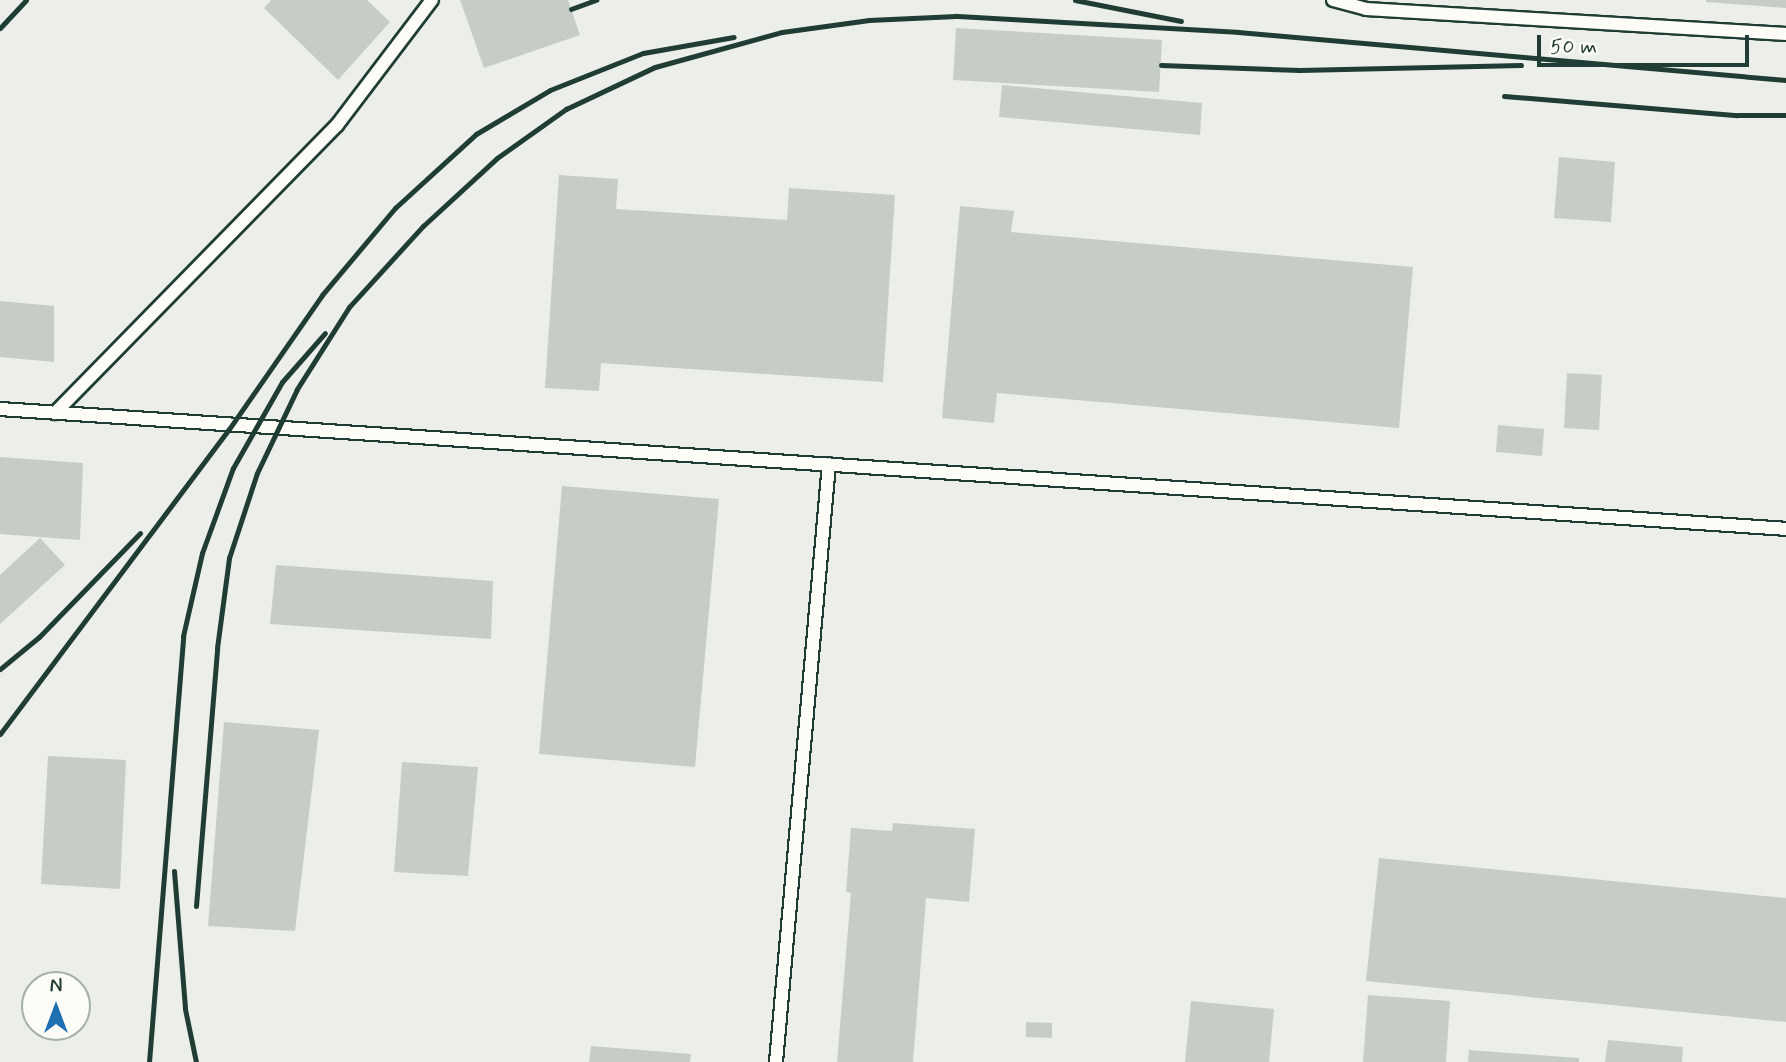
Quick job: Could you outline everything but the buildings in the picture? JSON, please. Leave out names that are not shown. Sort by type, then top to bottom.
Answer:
[{"type":"lane","points":[[55,413],[337,124],[432,0]]},
{"type":"lane","points":[[1333,0],[1366,9],[1786,34]]},
{"type":"lane","points":[[0,409],[1786,529]]},
{"type":"lane","points":[[776,1062],[829,464]]},
{"type":"shaded area","points":[[0,0],[1786,0],[1786,1062],[0,1062]]},
{"type":"railway","points":[[0,28],[26,0]]},
{"type":"railway","points":[[571,9],[596,0]]},
{"type":"railway","points":[[1075,0],[1181,21]]},
{"type":"railway","points":[[196,906],[217,648],[229,558],[257,473],[297,389],[349,307],[423,226],[497,158],[566,109],[655,67],[782,32],[869,20],[956,16],[1238,32],[1786,80]]},
{"type":"railway","points":[[0,734],[229,429],[322,295],[395,208],[476,134],[550,90],[643,53],[734,37]]},
{"type":"railway","points":[[1161,65],[1300,70],[1521,65]]},
{"type":"railway","points":[[1504,96],[1737,115],[1786,115]]},
{"type":"railway","points":[[149,1062],[183,636],[202,553],[233,468],[282,382],[325,333]]},
{"type":"railway","points":[[0,669],[39,637],[140,533]]},
{"type":"railway","points":[[174,871],[185,1009],[196,1062]]}]
